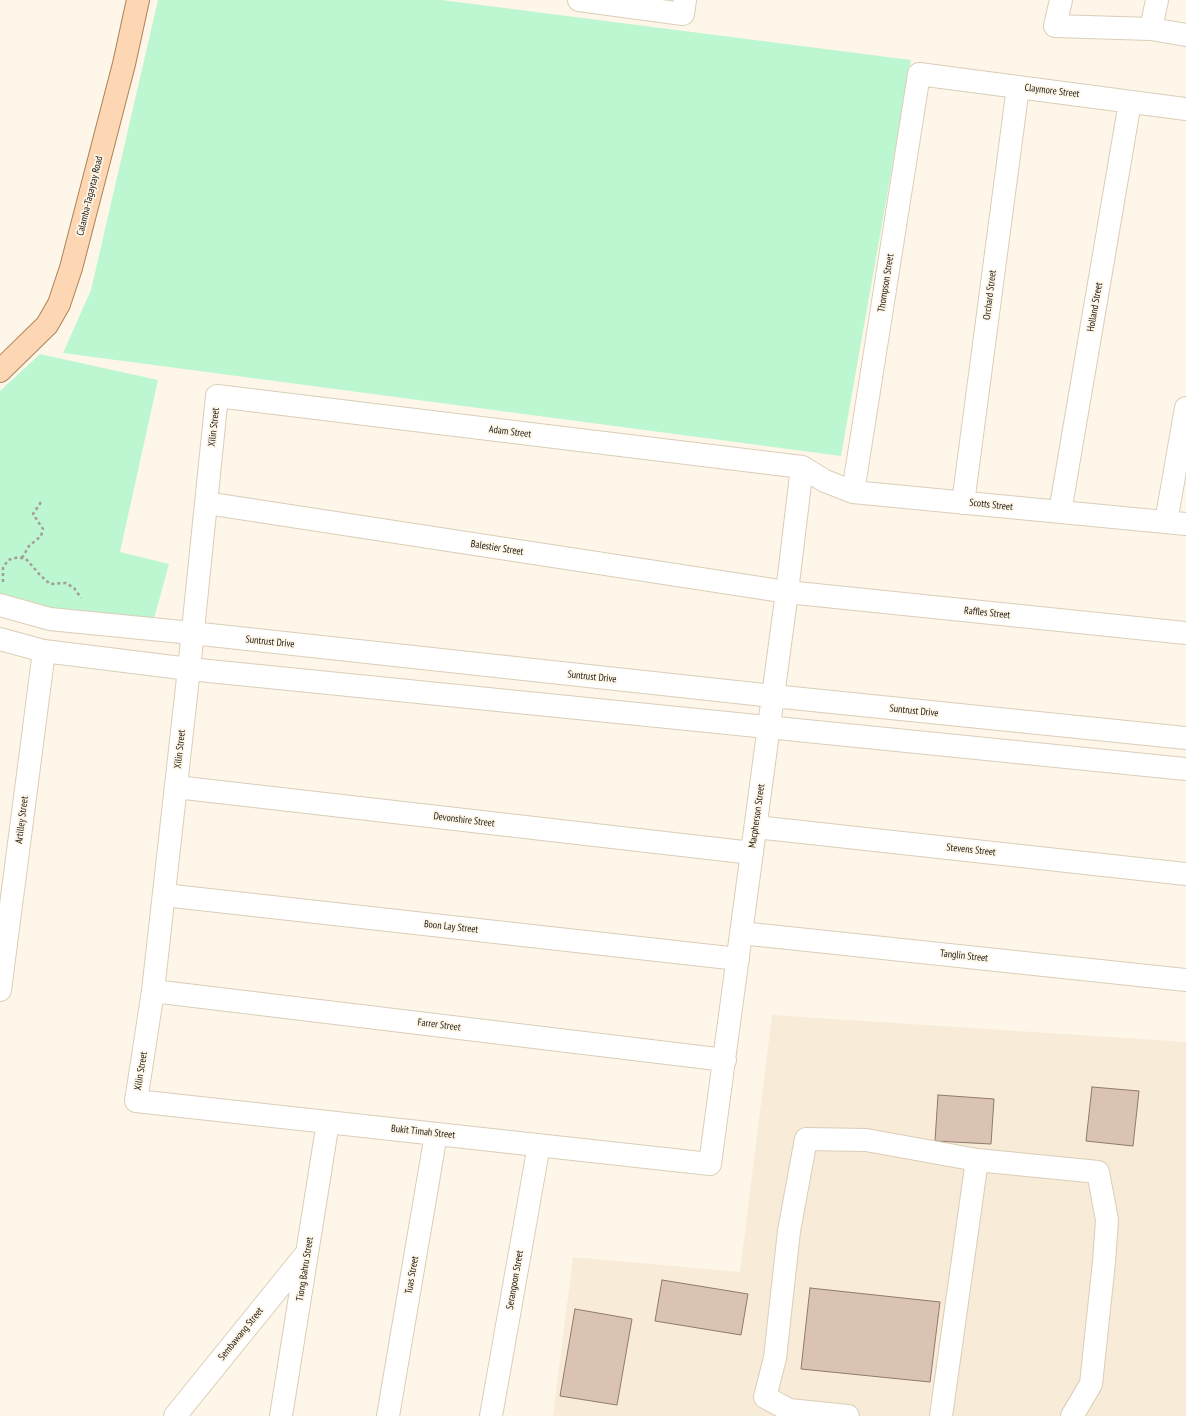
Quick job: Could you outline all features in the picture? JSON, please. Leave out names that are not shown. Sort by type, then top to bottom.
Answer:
[{"type":"main road","name":"Calamba-Tagaytay Road","points":[[0,371],[46,325],[59,304],[71,268],[124,64],[138,0]]},
{"type":"street","points":[[579,0],[683,14],[685,0]]},
{"type":"street","points":[[1061,0],[1055,26],[1151,29],[1186,35]]},
{"type":"street","points":[[1151,29],[1157,0]]},
{"type":"street","name":"Claymore Street","points":[[919,74],[1186,109]]},
{"type":"street","name":"Thompson Street","points":[[853,492],[919,74]]},
{"type":"street","name":"Orchard Street","points":[[963,503],[1018,87]]},
{"type":"street","name":"Holland Street","points":[[1060,512],[1130,102]]},
{"type":"street","name":"Adam Street","points":[[218,396],[802,467]]},
{"type":"street","name":"Xilin Street","points":[[136,1101],[153,991],[218,396]]},
{"type":"street","points":[[1176,523],[1186,408]]},
{"type":"street","name":"Scotts Street","points":[[802,467],[825,481],[853,492],[1176,523]]},
{"type":"street","name":"Macpherson Street","points":[[710,1164],[788,592],[802,467]]},
{"type":"street","name":"Balestier Street","points":[[206,503],[788,592]]},
{"type":"street","name":"Raffles Street","points":[[788,592],[1186,633]]},
{"type":"street","name":"Suntrust Drive","points":[[2,606],[50,620],[83,622],[773,696],[1186,738]]},
{"type":"street","points":[[0,639],[44,651],[189,669],[1186,770]]},
{"type":"street","name":"Artilley Street","points":[[0,990],[44,651]]},
{"type":"street","name":"Devonshire Street","points":[[176,787],[752,853]]},
{"type":"street","name":"Stevens Street","points":[[756,827],[1186,874]]},
{"type":"street","name":"Boon Lay Street","points":[[164,896],[738,959]]},
{"type":"street","name":"Tanglin Street","points":[[741,933],[1186,980]]},
{"type":"street","name":"Farrer Street","points":[[153,991],[724,1060]]},
{"type":"street","name":"Bukit Timah Street","points":[[136,1101],[710,1164]]},
{"type":"street","name":"Tiong Bahru Street","points":[[281,1416],[328,1122]]},
{"type":"street","name":"Tuas Street","points":[[388,1416],[436,1134]]},
{"type":"street","points":[[848,1416],[789,1410],[765,1396],[775,1358],[789,1231],[806,1139],[866,1140],[977,1160],[1098,1172],[1107,1220],[1104,1262],[1091,1384],[1072,1416]]},
{"type":"street","name":"Serangoon Street","points":[[491,1416],[539,1145]]},
{"type":"street","points":[[941,1416],[977,1160]]},
{"type":"street","name":"Sembawang Street","points":[[175,1416],[307,1253]]},
{"type":"path","points":[[22,558],[30,546],[41,536],[42,529],[34,514],[41,502]]},
{"type":"path","points":[[2,606],[3,568],[8,560],[19,557],[27,560],[50,584],[66,582],[74,588],[81,596],[85,610],[83,622]]},
{"type":"shaded area","points":[[772,1015],[1186,1042],[1186,1416],[553,1416],[573,1257],[740,1272]]},
{"type":"green space","points":[[158,0],[442,0],[911,60],[841,456],[63,353],[91,290]]},
{"type":"green space","points":[[40,354],[158,380],[120,552],[169,564],[152,626],[48,611],[0,595],[0,391]]},
{"type":"building","points":[[1092,1087],[1139,1091],[1133,1146],[1086,1141]]},
{"type":"building","points":[[938,1095],[994,1099],[991,1144],[935,1141]]},
{"type":"building","points":[[662,1280],[748,1294],[741,1335],[655,1321]]},
{"type":"building","points":[[810,1288],[940,1302],[930,1382],[801,1369]]},
{"type":"building","points":[[575,1309],[632,1319],[617,1405],[560,1396]]}]
